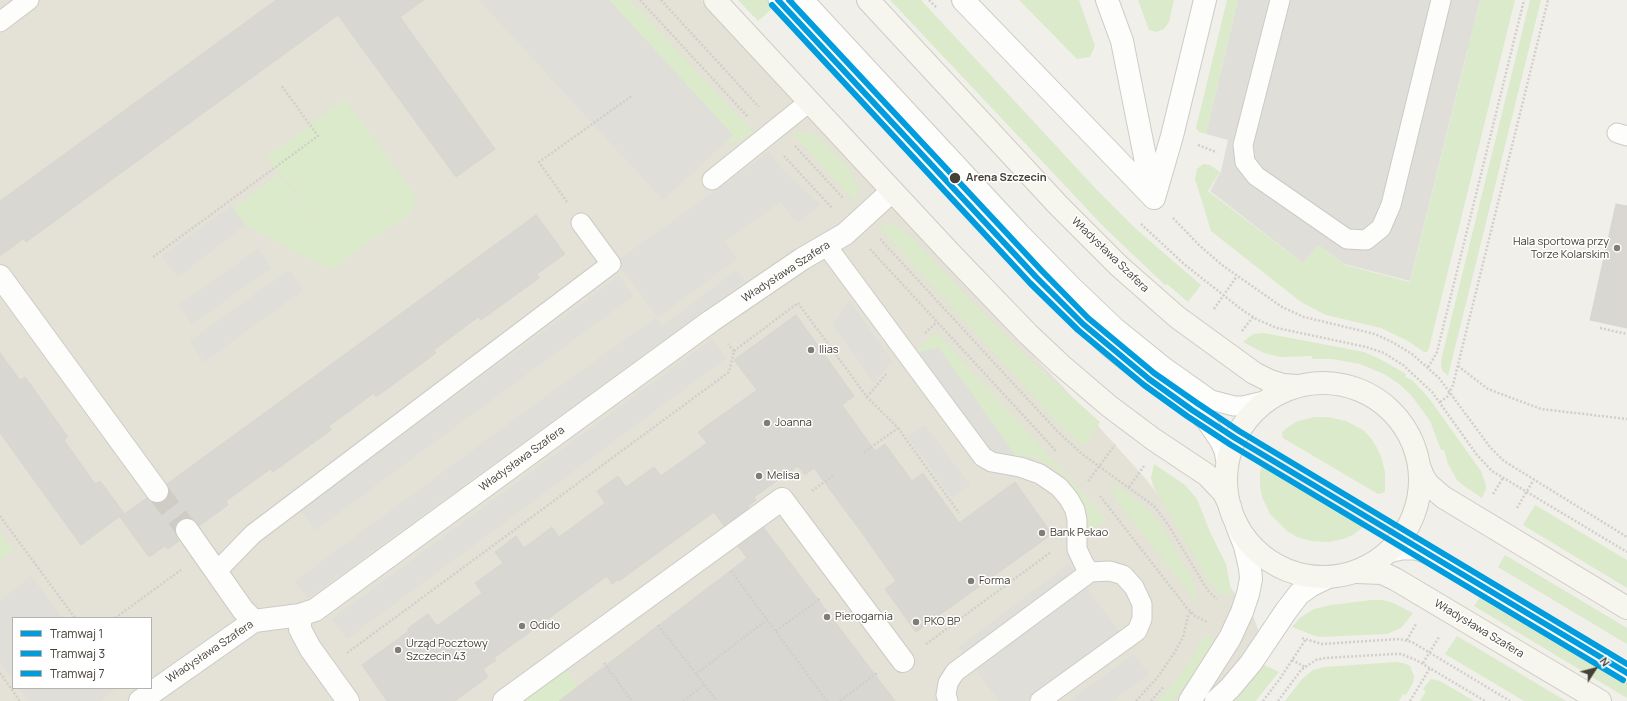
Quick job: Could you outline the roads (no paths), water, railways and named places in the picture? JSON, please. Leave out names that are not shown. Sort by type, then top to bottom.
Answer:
[{"type":"main road","points":[[715,0],[892,191],[1000,306],[1038,344],[1109,406],[1153,439],[1207,475],[1224,493],[1238,526],[1250,544],[1275,565],[1295,573],[1317,577],[1328,577],[1355,572],[1369,566],[1388,553],[1408,528],[1416,508],[1420,486],[1419,465]]},
{"type":"main road","name":"Władysława Szafera","points":[[868,0],[1059,206],[1119,266],[1177,317],[1254,373],[1283,386],[1297,386]]},
{"type":"main road","points":[[1230,506],[1226,485],[1230,452],[1238,432],[1251,414],[1277,394],[1297,386],[1319,383],[1340,384],[1361,390],[1380,401],[1396,416],[1409,434],[1425,481],[1431,488],[1443,497],[1627,608]]},
{"type":"main road","name":"Władysława Szafera","points":[[1355,572],[1382,572],[1395,578],[1600,701]]},
{"type":"street","points":[[963,0],[1154,198]]},
{"type":"street","points":[[1107,0],[1122,41],[1154,198]]},
{"type":"street","points":[[1154,198],[1172,136],[1205,0]]},
{"type":"street","name":"Władysława Szafera","points":[[140,701],[254,621],[300,615],[315,610],[711,321],[802,259],[845,234],[892,191]]},
{"type":"street","points":[[0,276],[157,491]]},
{"type":"street","points":[[504,701],[782,499],[901,658]]},
{"type":"street","points":[[1190,701],[1230,638],[1242,612],[1248,594],[1251,579],[1250,568],[1246,546],[1238,526]]},
{"type":"street","points":[[186,530],[217,571],[243,610],[254,621]]},
{"type":"street","points":[[1216,701],[1230,688],[1252,663],[1299,594],[1310,586],[1328,577]]},
{"type":"street","points":[[300,615],[300,629],[310,648],[348,701]]},
{"type":"lane","points":[[0,22],[29,0]]},
{"type":"lane","points":[[778,0],[1056,298],[1109,347],[1149,379],[1203,418],[1220,442],[1224,451],[1227,467]]},
{"type":"lane","points":[[804,0],[1020,233],[1073,288],[1116,328],[1163,366],[1211,400],[1234,406],[1244,406],[1268,400]]},
{"type":"lane","points":[[1280,0],[1243,145],[1245,162],[1256,176],[1347,239],[1366,240],[1381,228],[1390,205],[1441,0]]},
{"type":"lane","points":[[712,180],[809,102]]},
{"type":"lane","points":[[217,571],[253,534],[610,264],[581,223]]},
{"type":"lane","points":[[826,245],[976,450],[983,457],[992,462],[1020,467],[1040,474],[1059,487],[1069,498],[1075,510],[1077,549],[1084,564],[1090,572]]},
{"type":"lane","points":[[1388,553],[1402,550],[1416,550],[1428,554],[1627,673]]},
{"type":"lane","points":[[948,701],[946,695],[948,682],[955,672],[1090,572],[1110,571],[1122,575],[1134,587],[1142,604],[1142,619],[1137,631],[1040,701]]},
{"type":"tunnel","points":[[157,491],[187,530]]},
{"type":"tram line","name":"1","points":[[778,0],[1036,277],[1083,324],[1149,379],[1192,410],[1235,438],[1627,673]]},
{"type":"tram line","name":"7","points":[[789,0],[1042,271],[1088,318],[1154,373],[1239,431],[1627,664]]},
{"type":"tram line","name":"3","points":[[772,5],[1030,283],[1078,330],[1144,385],[1231,445],[1623,680]]},
{"type":"place","name":"Arena Szczecin","points":[[955,178]]},
{"type":"place","name":"Hala sportowa przy Torze Kolarskim","points":[[1617,248]]},
{"type":"place","name":"Ilias","points":[[811,350]]},
{"type":"place","name":"Joanna","points":[[767,423]]},
{"type":"place","name":"Melisa","points":[[759,476]]},
{"type":"place","name":"Bank Pekao","points":[[1042,533]]},
{"type":"place","name":"Forma","points":[[971,581]]},
{"type":"place","name":"Pierogarnia","points":[[827,617]]},
{"type":"place","name":"PKO BP","points":[[916,622]]},
{"type":"place","name":"Odido","points":[[522,626]]},
{"type":"place","name":"Urząd Pocztowy Szczecin 43","points":[[398,650]]}]
